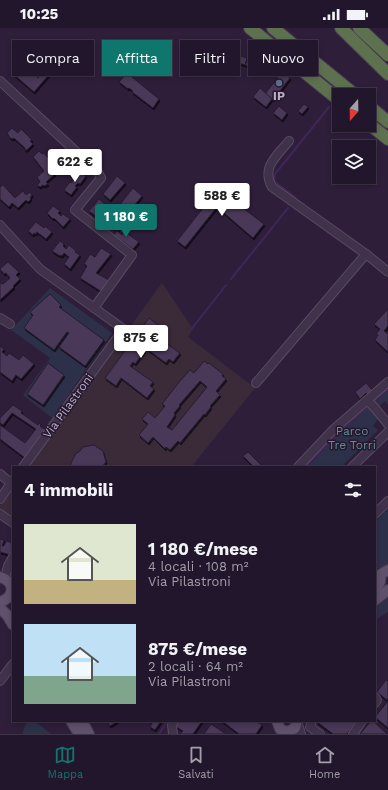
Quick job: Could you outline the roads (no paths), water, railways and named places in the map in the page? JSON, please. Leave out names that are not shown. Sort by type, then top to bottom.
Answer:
[{"type":"highway","points":[[250,28],[332,94]]},
{"type":"highway","points":[[273,28],[346,88]]},
{"type":"highway","points":[[341,28],[388,74]]},
{"type":"highway","points":[[359,28],[388,55]]},
{"type":"highway","points":[[376,112],[388,122]]},
{"type":"highway","points":[[376,130],[388,139]]},
{"type":"main road","points":[[376,599],[388,590],[382,586],[381,574]]},
{"type":"main road","points":[[0,602],[6,600],[8,585]]},
{"type":"main road","points":[[8,585],[12,602]]},
{"type":"main road","points":[[0,608],[7,615],[12,624]]},
{"type":"main road","points":[[72,722],[79,734]]},
{"type":"main road","points":[[83,722],[89,734]]},
{"type":"main road","points":[[282,728],[296,726],[297,722]]},
{"type":"street","points":[[0,81],[98,172],[101,178],[75,210],[132,255],[94,308],[40,269],[0,225]]},
{"type":"street","points":[[289,141],[272,162],[268,170],[268,180],[272,187],[366,254],[388,272]]},
{"type":"street","points":[[256,383],[366,254]]},
{"type":"street","name":"Via Pilastroni","points":[[24,466],[122,333],[122,328],[94,308]]},
{"type":"street","points":[[0,318],[10,324]]},
{"type":"street","points":[[300,466],[334,429],[388,382]]},
{"type":"street","points":[[367,400],[388,424]]},
{"type":"street","points":[[353,466],[388,432]]},
{"type":"street","points":[[0,474],[12,482],[0,499]]},
{"type":"street","points":[[376,513],[388,501]]},
{"type":"street","points":[[0,514],[12,522]]},
{"type":"street","points":[[8,585],[8,566],[12,559]]},
{"type":"street","points":[[0,681],[12,665]]},
{"type":"street","points":[[173,734],[172,725],[174,722]]},
{"type":"street","points":[[297,722],[301,734]]},
{"type":"street","points":[[312,722],[310,727],[320,734]]},
{"type":"street","points":[[353,734],[361,722]]},
{"type":"waterway","points":[[296,198],[274,181],[275,174],[329,107]]},
{"type":"waterway","points":[[231,279],[288,208]]},
{"type":"waterway","points":[[190,331],[226,285]]},
{"type":"waterway","points":[[373,403],[388,390]]},
{"type":"waterway","points":[[308,464],[342,430],[370,406]]},
{"type":"waterway","points":[[159,734],[166,722]]},
{"type":"place","name":"IP","points":[[279,83]]},
{"type":"park label","name":"Parco Tre Torri","points":[[352,438]]}]
